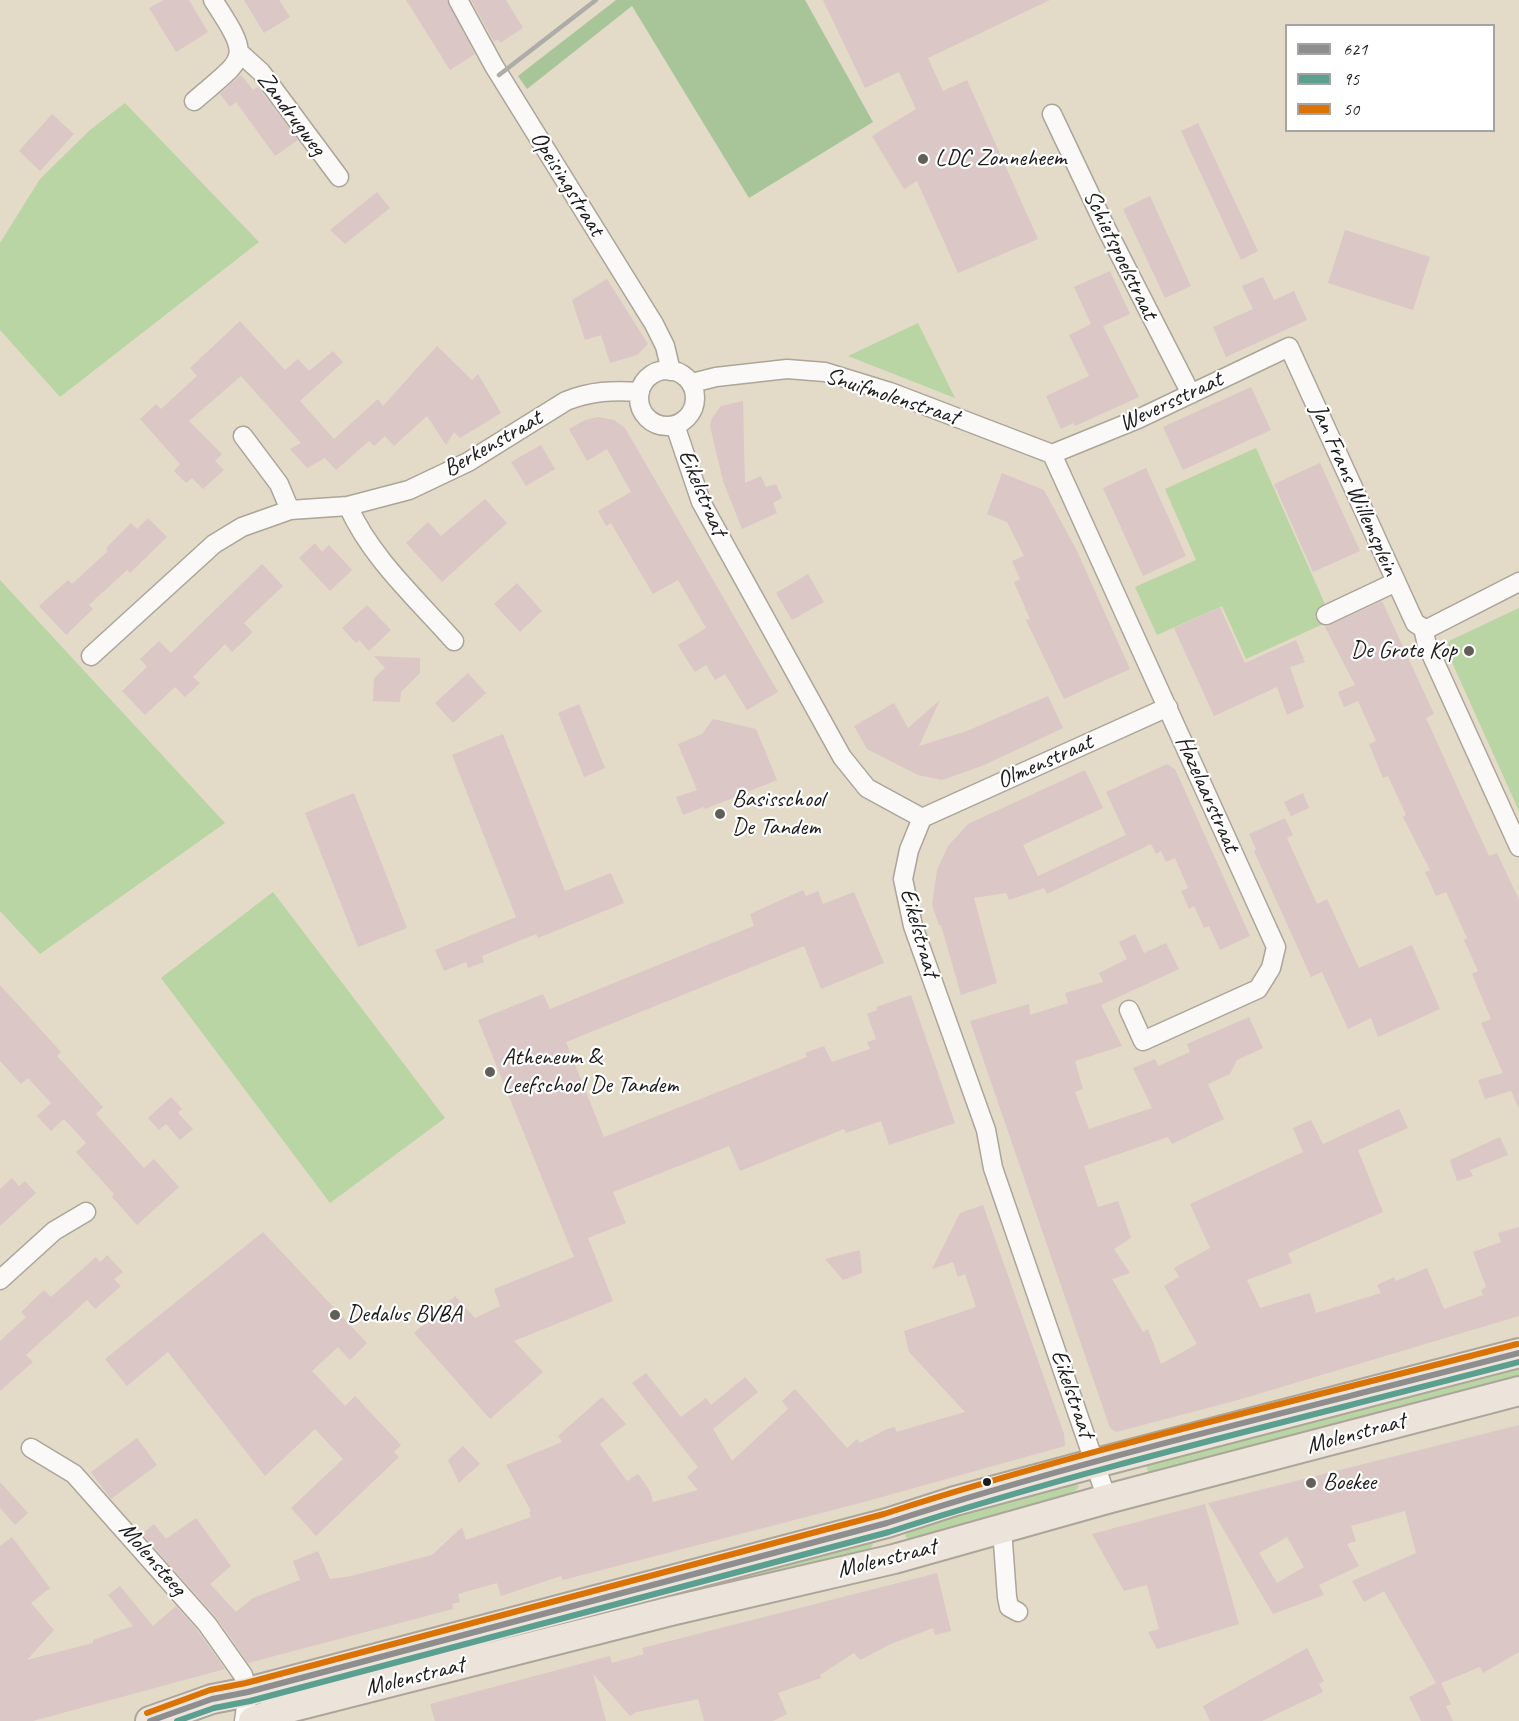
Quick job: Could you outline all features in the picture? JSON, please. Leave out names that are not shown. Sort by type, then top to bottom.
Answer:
[{"type":"main road","name":"Molenstraat","points":[[150,1721],[212,1699],[248,1692],[887,1523],[955,1501],[1096,1463],[1519,1353]]},
{"type":"main road","name":"Molenstraat","points":[[253,1721],[290,1708],[672,1611],[894,1559],[1107,1499],[1519,1391]]},
{"type":"street","points":[[194,101],[234,65],[240,53],[238,38],[213,0]]},
{"type":"street","name":"Opeisingstraat","points":[[459,0],[494,66],[654,324],[665,346],[671,371]]},
{"type":"street","name":"Zandrugweg","points":[[240,53],[261,72],[339,177]]},
{"type":"street","name":"Schietspoelstraat","points":[[1052,114],[1106,228],[1191,394]]},
{"type":"street","name":"Weversstraat","points":[[1052,454],[1138,420],[1289,346]]},
{"type":"street","name":"Jan Frans Willemsplein","points":[[1289,346],[1414,623],[1423,628],[1427,645],[1519,847]]},
{"type":"street","name":"Snuifmolenstraat","points":[[692,383],[716,377],[787,369],[825,372],[890,392],[1052,454]]},
{"type":"street","points":[[660,370],[682,374],[692,383],[695,394],[694,408],[686,419],[675,425],[653,423],[639,405],[640,392],[646,380],[660,370]]},
{"type":"street","name":"Berkenstraat","points":[[91,656],[214,544],[242,528],[290,510],[348,506],[409,490],[468,462],[566,401],[584,394],[610,390],[640,392]]},
{"type":"street","name":"Eikelstraat","points":[[675,425],[701,502],[842,757],[867,788],[922,818],[909,850],[903,879],[913,926],[986,1130],[993,1168],[1107,1499]]},
{"type":"street","points":[[243,436],[279,484],[290,510]]},
{"type":"street","name":"Hazelaarstraat","points":[[1052,454],[1276,947],[1270,968],[1258,989],[1143,1041],[1129,1010]]},
{"type":"street","points":[[348,506],[357,528],[376,553],[454,641]]},
{"type":"street","points":[[1326,615],[1396,582]]},
{"type":"street","points":[[1423,628],[1429,628],[1519,582]]},
{"type":"street","name":"Olmenstraat","points":[[922,818],[1168,707]]},
{"type":"street","points":[[0,1280],[54,1231],[86,1212]]},
{"type":"street","name":"Molensteeg","points":[[31,1448],[74,1474],[133,1538],[207,1623],[243,1675],[248,1692]]},
{"type":"street","points":[[1002,1528],[1007,1597],[1009,1607],[1018,1612]]},
{"type":"street","points":[[244,1721],[248,1692]]},
{"type":"green space","points":[[616,0],[805,0],[873,122],[749,198],[632,6],[527,89],[518,76]]},
{"type":"green space","points":[[125,103],[259,242],[60,397],[0,330],[0,243],[40,179],[90,130]]},
{"type":"green space","points":[[918,323],[955,398],[848,356]]},
{"type":"green space","points":[[1256,448],[1332,620],[1246,659],[1222,606],[1157,635],[1135,587],[1196,560],[1165,489]]},
{"type":"green space","points":[[0,580],[225,823],[40,954],[0,911]]},
{"type":"green space","points":[[1519,608],[1519,811],[1446,649],[1449,641]]},
{"type":"green space","points":[[273,892],[445,1118],[330,1203],[161,978]]},
{"type":"green space","points":[[1519,1363],[1519,1380],[1150,1480],[1146,1464]]},
{"type":"green space","points":[[1075,1483],[1079,1486],[1076,1490],[1043,1505],[910,1541],[905,1536],[908,1529]]},
{"type":"green space","points":[[869,1541],[873,1544],[868,1553],[681,1594],[682,1590]]},
{"type":"building","points":[[164,0],[189,0],[208,32],[176,52],[149,8]]},
{"type":"building","points":[[244,0],[279,0],[290,17],[264,33]]},
{"type":"building","points":[[406,0],[447,0],[475,54],[450,70]]},
{"type":"building","points":[[471,0],[506,0],[523,28],[500,43],[498,39],[494,42]]},
{"type":"building","points":[[823,0],[1050,0],[928,58],[943,91],[967,80],[1038,239],[958,273],[917,181],[904,189],[872,136],[916,109],[899,72],[865,88]]},
{"type":"building","points":[[241,75],[253,90],[258,87],[298,140],[275,156],[236,102],[230,107],[220,94]]},
{"type":"building","points":[[52,114],[74,134],[40,171],[19,151]]},
{"type":"building","points":[[1198,123],[1258,251],[1241,260],[1181,131]]},
{"type":"building","points":[[377,192],[390,208],[345,244],[330,230]]},
{"type":"building","points":[[1150,196],[1191,286],[1165,298],[1123,209]]},
{"type":"building","points":[[1345,230],[1430,257],[1413,310],[1328,283]]},
{"type":"building","points":[[1110,271],[1130,314],[1103,326],[1139,397],[1075,426],[1073,423],[1061,429],[1046,396],[1089,376],[1069,335],[1091,324],[1074,287]]},
{"type":"building","points":[[1263,277],[1274,300],[1294,291],[1307,320],[1226,357],[1213,327],[1253,309],[1242,286]]},
{"type":"building","points":[[607,279],[648,344],[637,355],[610,363],[601,335],[585,340],[572,300]]},
{"type":"building","points":[[240,321],[285,370],[298,359],[309,371],[333,351],[343,362],[300,401],[334,439],[378,399],[383,406],[437,346],[472,380],[478,374],[501,413],[460,438],[454,432],[446,445],[427,416],[394,446],[385,436],[374,446],[369,441],[336,470],[325,458],[307,468],[290,449],[301,443],[241,376],[189,421],[222,454],[215,461],[224,470],[203,489],[192,478],[186,483],[174,471],[180,464],[140,419],[156,404],[161,409],[197,376],[190,368]]},
{"type":"building","points":[[1251,387],[1271,430],[1183,470],[1163,427]]},
{"type":"building","points":[[743,401],[745,483],[761,476],[766,487],[776,484],[782,498],[773,503],[777,513],[742,529],[723,481],[710,426],[712,418],[721,406]]},
{"type":"building","points":[[598,417],[614,420],[625,428],[778,692],[747,710],[725,674],[715,680],[706,665],[695,672],[678,645],[706,628],[678,580],[653,594],[611,523],[606,526],[598,511],[631,492],[607,449],[587,461],[569,429],[585,420]]},
{"type":"building","points":[[541,445],[555,469],[526,486],[511,462]]},
{"type":"building","points":[[1320,463],[1360,551],[1313,572],[1274,484]]},
{"type":"building","points":[[1146,468],[1186,556],[1143,576],[1103,488]]},
{"type":"building","points":[[1002,473],[1044,490],[1077,551],[1130,669],[1064,699],[1026,620],[1030,619],[1014,582],[1020,579],[1012,561],[1024,556],[1007,522],[987,514]]},
{"type":"building","points":[[485,499],[507,523],[442,582],[406,543],[428,522],[441,536]]},
{"type":"building","points":[[148,518],[167,537],[130,573],[127,570],[89,605],[93,609],[66,635],[39,606],[68,580],[72,584],[108,551],[106,548],[131,523],[137,529]]},
{"type":"building","points":[[315,543],[322,552],[329,545],[352,570],[330,591],[299,558]]},
{"type":"building","points":[[262,564],[283,586],[244,623],[253,632],[232,652],[225,644],[193,677],[200,683],[185,697],[175,687],[145,715],[122,691],[147,667],[140,659],[159,641],[171,653]]},
{"type":"building","points":[[808,574],[824,602],[792,620],[776,593]]},
{"type":"building","points":[[517,583],[542,611],[520,632],[494,604]]},
{"type":"building","points":[[1382,601],[1434,714],[1426,718],[1459,791],[1489,856],[1497,853],[1519,900],[1519,1109],[1511,1091],[1485,1099],[1478,1080],[1503,1073],[1481,1023],[1491,1019],[1472,974],[1478,971],[1464,940],[1467,938],[1446,892],[1436,896],[1425,872],[1430,870],[1403,817],[1406,815],[1388,776],[1383,778],[1369,744],[1376,741],[1358,701],[1344,707],[1338,692],[1355,685],[1325,627]]},
{"type":"building","points":[[367,605],[391,630],[369,651],[359,640],[356,643],[342,628]]},
{"type":"building","points":[[1220,607],[1245,663],[1296,640],[1305,662],[1290,667],[1304,707],[1287,715],[1277,687],[1214,716],[1174,628]]},
{"type":"building","points":[[374,656],[420,658],[420,673],[401,692],[400,702],[373,701],[374,678],[385,668]]},
{"type":"building","points":[[468,673],[486,693],[453,723],[435,703]]},
{"type":"building","points":[[1048,696],[1063,728],[982,766],[942,780],[918,775],[867,749],[854,726],[894,703],[908,728],[940,700],[919,746],[967,731]]},
{"type":"building","points":[[579,704],[605,768],[584,777],[558,713]]},
{"type":"building","points":[[713,719],[756,729],[777,780],[705,809],[704,807],[683,815],[676,797],[697,790],[678,744],[702,734]]},
{"type":"building","points":[[503,734],[565,891],[611,873],[624,903],[538,938],[536,934],[482,956],[484,962],[468,968],[466,962],[444,971],[435,950],[516,917],[452,755]]},
{"type":"building","points":[[1167,764],[1175,769],[1250,936],[1220,950],[1209,926],[1204,928],[1194,906],[1189,909],[1181,891],[1188,888],[1175,858],[1166,862],[1161,851],[1156,854],[1151,844],[1047,894],[1044,888],[1009,900],[1006,893],[974,898],[997,983],[961,995],[941,925],[939,925],[932,905],[937,870],[948,846],[968,824],[1085,770],[1103,808],[1023,845],[1038,876],[1126,835],[1106,792]]},
{"type":"building","points":[[354,793],[407,928],[358,947],[305,813]]},
{"type":"building","points":[[1303,793],[1309,808],[1291,816],[1284,802]]},
{"type":"building","points":[[1285,818],[1293,835],[1287,838],[1317,904],[1327,899],[1359,968],[1412,945],[1440,1009],[1378,1037],[1371,1018],[1348,1029],[1322,972],[1311,977],[1254,851],[1256,849],[1249,834]]},
{"type":"building","points":[[803,890],[806,896],[818,891],[823,904],[854,892],[884,963],[821,989],[804,946],[566,1042],[604,1137],[807,1057],[805,1053],[824,1046],[832,1062],[870,1049],[867,1042],[876,1039],[867,1014],[877,1010],[876,1007],[911,995],[955,1123],[889,1145],[881,1121],[846,1133],[844,1129],[740,1171],[729,1146],[613,1192],[626,1223],[588,1238],[613,1301],[514,1341],[543,1372],[490,1419],[414,1333],[455,1296],[475,1318],[500,1306],[494,1289],[574,1257],[478,1020],[543,994],[550,1009],[754,926],[750,914]]},
{"type":"building","points":[[1135,934],[1144,953],[1166,943],[1179,969],[1101,1005],[1122,1046],[1075,1061],[1083,1089],[1075,1092],[1089,1129],[1152,1108],[1133,1068],[1155,1059],[1158,1066],[1190,1052],[1187,1044],[1249,1017],[1263,1048],[1237,1060],[1230,1074],[1208,1084],[1224,1119],[1172,1144],[1168,1137],[1084,1166],[1098,1207],[1118,1201],[1131,1238],[1114,1249],[1130,1273],[1112,1279],[1143,1332],[1148,1329],[1161,1364],[1197,1344],[1164,1286],[1179,1277],[1174,1268],[1210,1248],[1190,1204],[1303,1152],[1293,1128],[1311,1120],[1323,1144],[1399,1109],[1408,1128],[1358,1150],[1383,1212],[1288,1253],[1292,1263],[1247,1280],[1260,1308],[1310,1293],[1316,1313],[1381,1293],[1377,1285],[1394,1277],[1396,1281],[1427,1268],[1444,1309],[1483,1295],[1481,1290],[1486,1287],[1473,1252],[1501,1242],[1498,1233],[1519,1227],[1519,1316],[1238,1400],[1116,1432],[1110,1428],[970,1021],[1029,1004],[1030,1015],[1068,1003],[1065,993],[1103,982],[1099,973],[1127,959],[1119,942]]},
{"type":"building","points":[[0,985],[61,1052],[57,1056],[103,1107],[96,1114],[144,1168],[154,1159],[179,1187],[137,1225],[112,1197],[114,1194],[76,1152],[86,1143],[64,1119],[51,1131],[37,1116],[51,1103],[28,1078],[21,1084],[0,1061]]},
{"type":"building","points":[[171,1097],[182,1109],[178,1113],[193,1129],[180,1140],[166,1124],[159,1130],[148,1118]]},
{"type":"building","points":[[1500,1137],[1508,1155],[1470,1170],[1473,1176],[1457,1181],[1450,1160]]},
{"type":"building","points":[[12,1178],[19,1186],[25,1181],[36,1193],[0,1226],[0,1189]]},
{"type":"building","points":[[983,1205],[1064,1434],[1065,1446],[860,1503],[563,1580],[561,1576],[501,1596],[497,1583],[458,1594],[460,1602],[452,1604],[453,1609],[248,1663],[216,1617],[142,1534],[154,1524],[166,1539],[196,1518],[231,1566],[210,1584],[236,1612],[253,1598],[300,1580],[293,1561],[318,1551],[330,1579],[351,1576],[432,1555],[462,1527],[466,1540],[531,1517],[529,1512],[531,1511],[506,1465],[562,1442],[558,1436],[602,1397],[626,1424],[600,1444],[627,1481],[638,1474],[650,1491],[653,1502],[698,1490],[687,1477],[698,1467],[632,1383],[646,1373],[681,1417],[706,1398],[711,1405],[745,1377],[758,1392],[713,1429],[732,1461],[788,1409],[782,1401],[795,1389],[847,1448],[857,1439],[860,1443],[887,1429],[895,1427],[896,1432],[965,1412],[909,1352],[904,1331],[976,1307],[965,1274],[958,1277],[953,1262],[932,1269],[960,1213]]},
{"type":"building","points":[[263,1232],[367,1343],[350,1360],[338,1347],[312,1371],[345,1406],[355,1396],[401,1445],[394,1452],[399,1457],[316,1536],[291,1508],[343,1459],[315,1429],[265,1476],[168,1352],[127,1386],[105,1359]]},
{"type":"building","points":[[860,1250],[862,1273],[843,1280],[825,1259]]},
{"type":"building","points":[[107,1255],[123,1272],[114,1279],[121,1286],[95,1309],[87,1300],[26,1355],[33,1362],[0,1391],[0,1341],[26,1317],[21,1312],[44,1290],[51,1297],[96,1257],[100,1262]]},
{"type":"building","points":[[1519,1425],[1519,1652],[1483,1673],[1480,1667],[1441,1683],[1451,1704],[1446,1706],[1453,1721],[1421,1721],[1409,1697],[1436,1683],[1384,1591],[1364,1602],[1352,1581],[1416,1553],[1405,1511],[1351,1526],[1356,1541],[1347,1544],[1359,1566],[1319,1585],[1324,1595],[1273,1614],[1208,1503]],"holes":[[[1287,1537],[1304,1567],[1277,1583],[1259,1553]]]},
{"type":"building","points":[[137,1438],[157,1465],[111,1499],[91,1472]]},
{"type":"building","points":[[463,1446],[480,1464],[459,1483],[448,1460]]},
{"type":"building","points":[[0,1482],[28,1513],[15,1525],[0,1508]]},
{"type":"building","points":[[1205,1504],[1239,1624],[1157,1649],[1148,1632],[1159,1629],[1147,1585],[1124,1591],[1092,1534]]},
{"type":"building","points":[[12,1537],[50,1588],[31,1603],[54,1630],[27,1660],[93,1643],[93,1640],[133,1626],[108,1595],[120,1586],[153,1626],[176,1606],[198,1631],[225,1669],[33,1721],[0,1721],[0,1546]]},
{"type":"building","points":[[937,1573],[951,1631],[935,1635],[933,1628],[891,1644],[860,1660],[854,1653],[820,1675],[821,1678],[778,1693],[787,1714],[773,1721],[704,1721],[698,1699],[637,1712],[630,1716],[593,1674],[606,1721],[435,1721],[430,1704],[610,1656],[612,1663],[644,1654],[642,1648]]},
{"type":"building","points":[[1307,1648],[1324,1681],[1319,1684],[1323,1692],[1262,1721],[1210,1721],[1203,1706]]},
{"type":"railway","points":[[499,75],[596,0]]},
{"type":"transit line","name":"50","points":[[147,1713],[210,1690],[246,1683],[884,1514],[1041,1467],[1199,1424],[1517,1344]]},
{"type":"transit line","name":"621","points":[[150,1721],[212,1699],[248,1692],[887,1523],[1122,1454],[1519,1353]]},
{"type":"transit line","name":"95","points":[[177,1721],[214,1708],[250,1701],[889,1532],[1124,1463],[1519,1362]]},
{"type":"place","name":"LDC Zonneheem","points":[[923,159]]},
{"type":"place","name":"De Grote Kop","points":[[1469,651]]},
{"type":"place","name":"Basisschool De Tandem","points":[[720,814]]},
{"type":"place","name":"Atheneum & Leefschool De Tandem","points":[[490,1072]]},
{"type":"place","name":"Dedalus BVBA","points":[[335,1315]]},
{"type":"place","name":"Boekee","points":[[1311,1483]]}]
